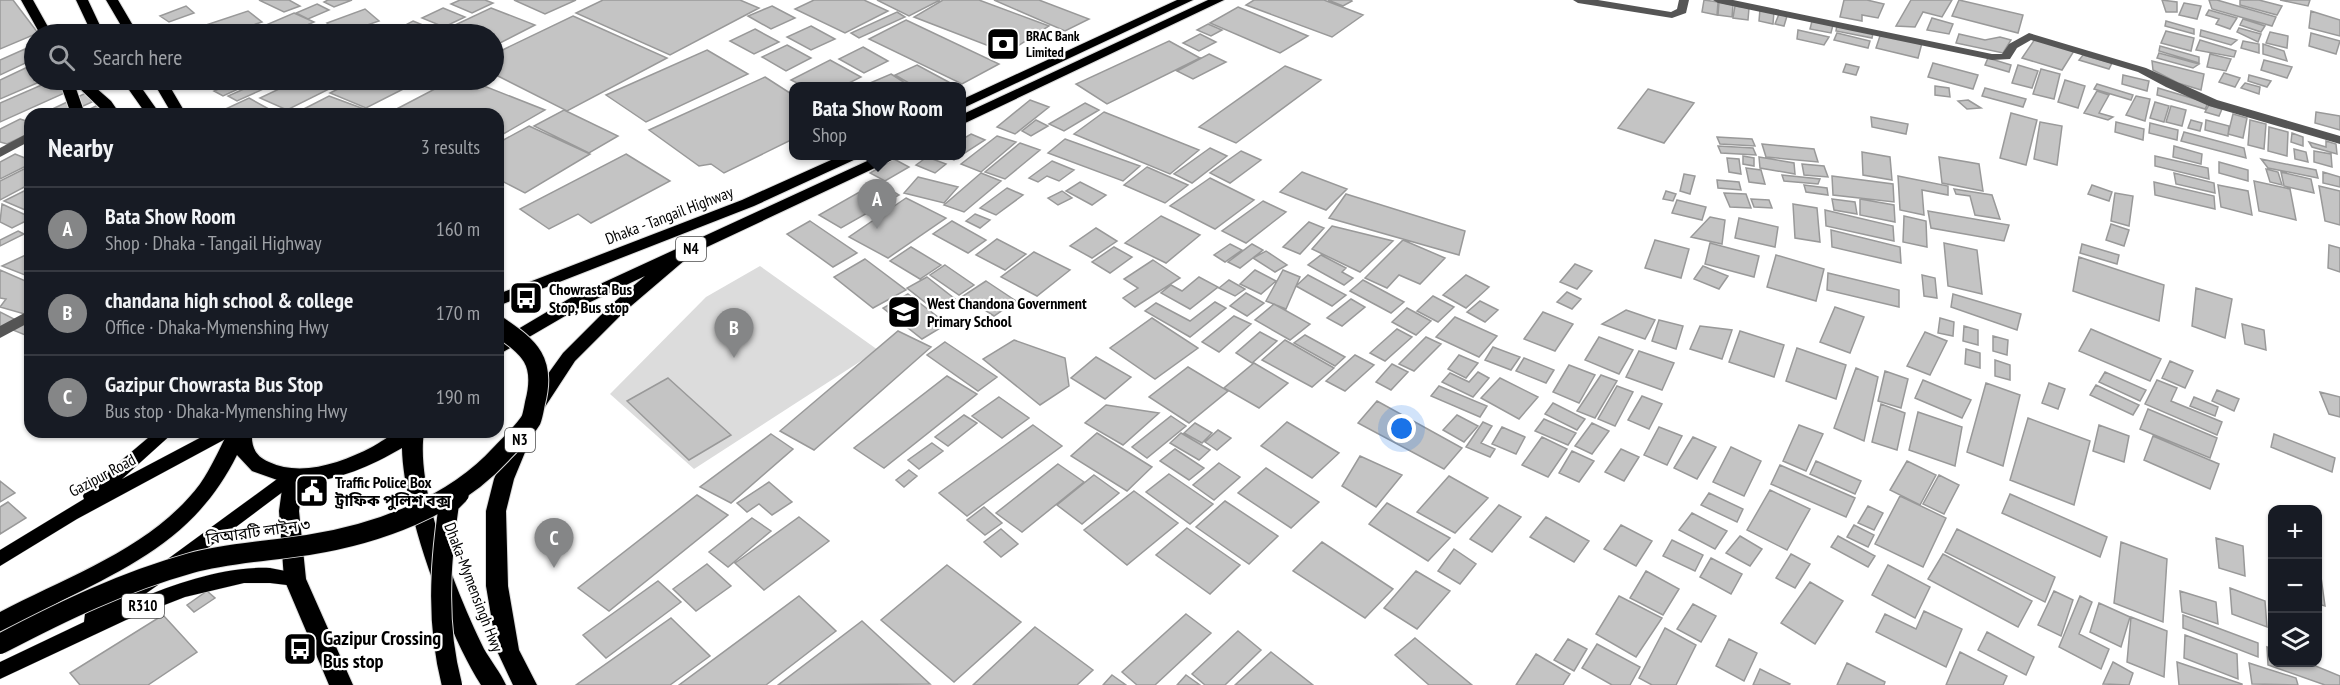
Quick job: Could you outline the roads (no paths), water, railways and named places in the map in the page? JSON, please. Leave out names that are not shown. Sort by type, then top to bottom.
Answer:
[{"type":"highway","points":[[27,0],[40,24]]},
{"type":"highway","points":[[82,0],[93,24]]},
{"type":"highway","points":[[112,0],[126,24]]},
{"type":"highway","points":[[966,103],[1186,0]]},
{"type":"highway","points":[[966,119],[1218,0]]},
{"type":"highway","points":[[68,90],[73,108]]},
{"type":"highway","points":[[90,90],[109,108]]},
{"type":"highway","points":[[136,90],[149,108]]},
{"type":"highway","points":[[165,90],[175,108]]},
{"type":"highway","name":"Dhaka - Tangail Highway","points":[[504,298],[748,203],[842,160]]},
{"type":"highway","name":"N4","points":[[504,345],[578,301],[879,160]]},
{"type":"highway","name":"N3","points":[[525,685],[508,651],[496,586],[496,511],[504,479],[531,413],[569,357],[618,308],[686,251]]},
{"type":"highway","name":"বিআরটি লাইন ৩","points":[[0,644],[74,605],[134,581],[194,562],[311,545],[372,530],[434,506],[487,469],[531,420],[538,393],[539,369],[525,344],[504,330]]},
{"type":"highway","points":[[0,622],[101,570],[171,527],[202,496],[237,438]]},
{"type":"highway","points":[[240,438],[248,459],[267,471],[294,475],[326,472],[359,463],[390,448],[404,438]]},
{"type":"highway","name":"Dhaka-Mymensingh Hwy","points":[[411,438],[413,469],[435,551],[476,656],[494,685]]},
{"type":"highway","points":[[453,685],[439,615],[442,548],[448,504],[487,469]]},
{"type":"highway","points":[[294,475],[289,511],[295,579],[341,685]]},
{"type":"main road","points":[[71,514],[158,438]]},
{"type":"main road","name":"Gazipur Road","points":[[0,559],[71,514],[214,438]]},
{"type":"main road","points":[[52,646],[139,590],[294,475]]},
{"type":"main road","name":"R310","points":[[0,671],[165,597],[210,583],[244,576],[271,575],[295,579]]},
{"type":"street","points":[[1578,0],[1672,15],[1683,11],[1684,0]]},
{"type":"street","points":[[1718,0],[1992,57],[2006,57],[2013,46],[2029,36],[2142,70],[2170,85],[2213,103],[2340,140]]},
{"type":"street","points":[[0,153],[24,139]]},
{"type":"street","points":[[0,333],[24,319]]},
{"type":"place","name":"BRAC Bank Limited","points":[[1003,44]]},
{"type":"place","name":"Bata Show Room","points":[[877,229]]},
{"type":"place","name":"Chowrasta Bus Stop, Bus stop","points":[[526,298]]},
{"type":"place","name":"West Chandona Government Primary School","points":[[904,312]]},
{"type":"place","name":"chandana high school & college","points":[[734,358]]},
{"type":"place","name":"Traffic Police Box ট্রাফিক পুলিশ বক্স","points":[[312,491]]},
{"type":"place","name":"Gazipur Chowrasta Bus Stop","points":[[554,568]]},
{"type":"place","name":"Gazipur Crossing Bus stop","points":[[300,649]]}]
